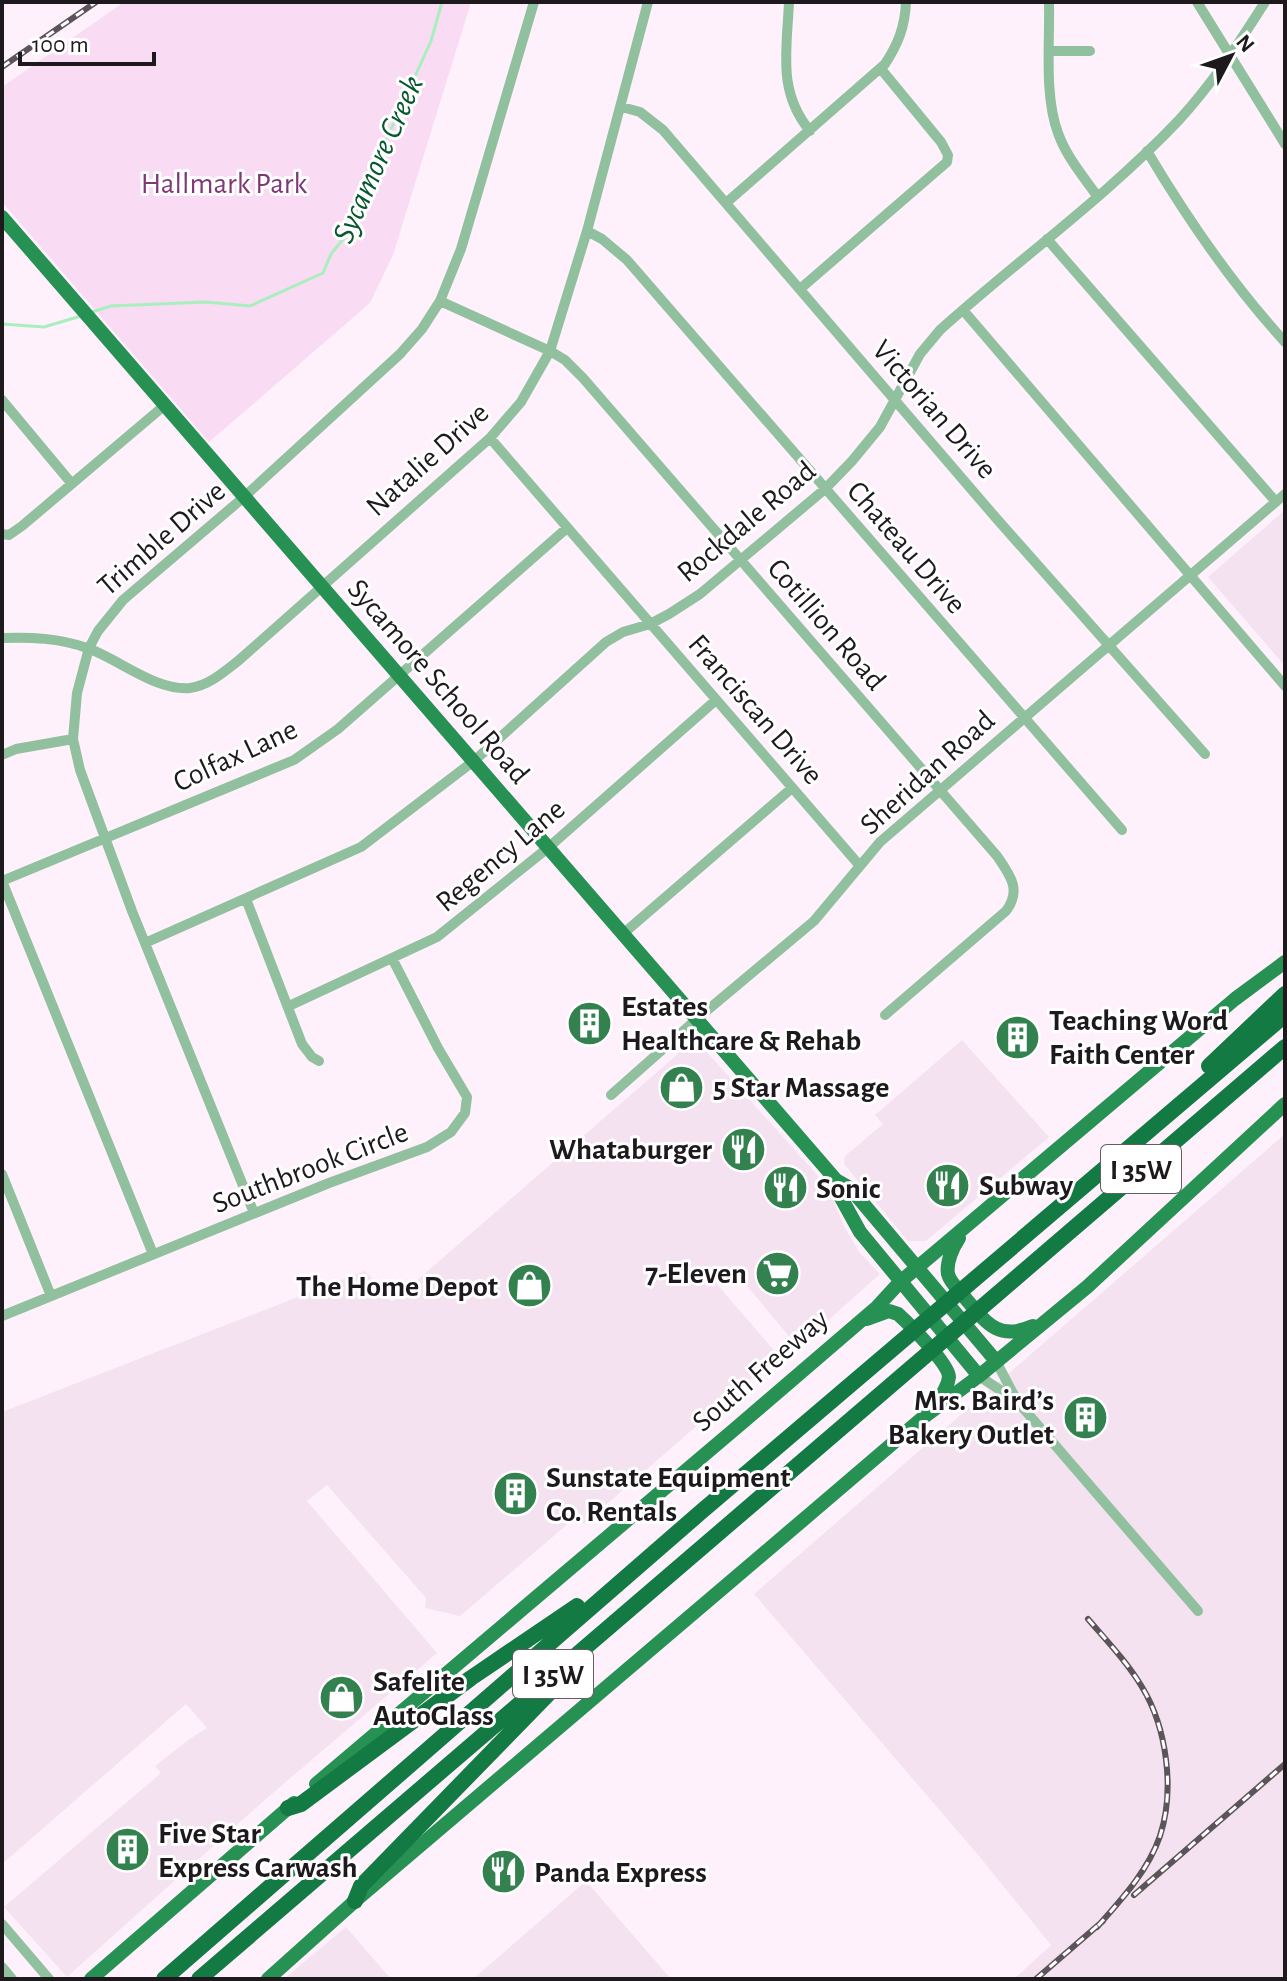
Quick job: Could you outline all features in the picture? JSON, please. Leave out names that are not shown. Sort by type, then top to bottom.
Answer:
[{"type":"highway","points":[[1114,1161],[1116,1147],[1285,994]]},
{"type":"highway","name":"I 35W","points":[[164,1979],[702,1511],[1285,1015]]},
{"type":"highway","name":"I 35W","points":[[199,1979],[1285,1047]]},
{"type":"highway","points":[[288,1808],[301,1804],[471,1678],[566,1615],[683,1518],[702,1511]]},
{"type":"highway","points":[[355,1901],[361,1886],[547,1694],[628,1619],[645,1595]]},
{"type":"main road","name":"Sycamore School Road","points":[[2,217],[836,1180],[850,1188],[996,1361]]},
{"type":"main road","name":"South Freeway","points":[[91,1979],[861,1321],[900,1282],[1235,999],[1285,962]]},
{"type":"main road","points":[[268,1979],[355,1901],[920,1420],[1047,1320],[1285,1104]]},
{"type":"main road","name":"Sycamore School Road","points":[[836,1180],[839,1194],[860,1232],[979,1376]]},
{"type":"main road","points":[[967,1228],[954,1246],[948,1273],[990,1326],[1018,1333],[1047,1320]]},
{"type":"main road","points":[[861,1321],[889,1311],[898,1314],[949,1373],[949,1381],[939,1399],[920,1420]]},
{"type":"main road","points":[[99,1979],[112,1961]]},
{"type":"street","name":"Trimble Drive","points":[[254,1213],[145,943],[80,770],[73,739],[77,693],[89,648],[98,631],[123,600],[244,497],[400,354],[422,329],[440,301],[461,249],[534,2]]},
{"type":"street","name":"Natalie Drive","points":[[2,638],[35,637],[89,648],[172,686],[189,688],[204,684],[238,661],[490,438],[521,402],[550,351],[622,107],[648,2]]},
{"type":"street","points":[[789,2],[787,90],[796,113],[810,131]]},
{"type":"street","points":[[726,203],[881,69],[898,44],[906,2]]},
{"type":"street","points":[[1049,2],[1051,97],[1056,128],[1071,159],[1097,196]]},
{"type":"street","points":[[1197,2],[1285,144]]},
{"type":"street","name":"Rockdale Road","points":[[145,943],[361,847],[475,760],[606,642],[623,632],[650,624],[700,594],[825,489],[880,427],[929,342],[1147,151],[1197,99],[1232,54],[1265,2]]},
{"type":"street","points":[[1050,51],[1090,51]]},
{"type":"street","points":[[800,289],[947,162],[948,155],[941,142],[881,69]]},
{"type":"street","name":"Victorian Drive","points":[[622,107],[640,112],[663,130],[1108,646],[1205,754]]},
{"type":"street","points":[[1147,151],[1214,258],[1285,342]]},
{"type":"street","name":"Chateau Drive","points":[[587,231],[627,260],[1122,830]]},
{"type":"street","points":[[1047,239],[1276,502]]},
{"type":"street","name":"Cotillion Road","points":[[440,301],[550,351],[565,360],[583,378],[997,856],[1013,880],[1013,902],[988,929],[885,1015]]},
{"type":"street","points":[[963,310],[1285,686]]},
{"type":"street","points":[[2,400],[72,484]]},
{"type":"street","points":[[2,534],[9,535],[16,531],[165,405]]},
{"type":"street","name":"Franciscan Drive","points":[[490,438],[860,866]]},
{"type":"street","name":"Sheridan Road","points":[[611,1095],[814,921],[880,842],[1285,494]]},
{"type":"street","name":"Colfax Lane","points":[[2,881],[294,760],[338,729],[567,528]]},
{"type":"street","name":"Regency Lane","points":[[289,1006],[437,937],[549,847],[716,700]]},
{"type":"street","points":[[2,755],[16,749],[73,739]]},
{"type":"street","points":[[624,933],[792,788]]},
{"type":"street","points":[[2,881],[153,1254]]},
{"type":"street","points":[[246,899],[302,1044],[319,1061]]},
{"type":"street","name":"Southbrook Circle","points":[[2,1316],[254,1213],[427,1147],[451,1132],[465,1113],[467,1097],[393,960]]},
{"type":"street","points":[[2,1174],[51,1296]]},
{"type":"street","name":"Sycamore School Road","points":[[996,1361],[1017,1401],[1198,1611]]},
{"type":"street","name":"Sycamore School Road","points":[[979,1376],[1017,1401]]},
{"type":"street","points":[[2,1924],[49,1979]]},
{"type":"street","points":[[2,1967],[12,1979]]},
{"type":"shaded area","points":[[1285,510],[1285,666],[1208,577]]},
{"type":"shaded area","points":[[695,1039],[827,1186],[859,1252],[880,1274],[798,1347],[732,1268],[716,1283],[778,1355],[584,1524],[577,1516],[460,1616],[425,1608],[426,1598],[327,1485],[307,1501],[437,1653],[267,1798],[67,1977],[4,1907],[161,1773],[155,1766],[207,1728],[186,1704],[2,1864],[2,1412],[365,1271],[392,1302]]},
{"type":"shaded area","points":[[962,1040],[1049,1137],[926,1241],[908,1241],[844,1164],[845,1156],[883,1124],[875,1115]]},
{"type":"shaded area","points":[[1285,1134],[1285,1979],[1014,1979],[1051,1945],[979,1856],[754,1594]]},
{"type":"shaded area","points":[[586,1881],[671,1979],[473,1979]]},
{"type":"shaded area","points":[[346,1927],[391,1979],[284,1979]]},
{"type":"green space","name":"Hallmark Park","points":[[124,2],[471,2],[393,255],[370,303],[209,442],[2,202],[2,87]]},
{"type":"waterway","name":"Sycamore Creek","points":[[92,312],[111,306],[206,302],[250,306],[323,273],[331,254],[353,227],[377,160],[431,41],[442,2]]},
{"type":"waterway","name":"Sycamore Creek","points":[[2,324],[44,327],[81,316]]},
{"type":"railway","points":[[2,67],[96,2]]},
{"type":"railway","points":[[1088,1619],[1130,1669],[1151,1703],[1163,1740],[1167,1779],[1165,1818],[1155,1849],[1133,1884],[1097,1927]]},
{"type":"railway","points":[[1134,1895],[1285,1764]]},
{"type":"railway","points":[[1036,1979],[1103,1921]]},
{"type":"place","name":"Estates Healthcare & Rehab","points":[[590,1023]]},
{"type":"place","name":"Teaching Word Faith Center","points":[[1018,1037]]},
{"type":"place","name":"5 Star Massage","points":[[682,1087]]},
{"type":"place","name":"Whataburger","points":[[743,1149]]},
{"type":"place","name":"Subway","points":[[948,1185]]},
{"type":"place","name":"Sonic","points":[[785,1188]]},
{"type":"place","name":"7-Eleven","points":[[778,1273]]},
{"type":"place","name":"The Home Depot","points":[[529,1286]]},
{"type":"place","name":"Mrs. Baird’s Bakery Outlet","points":[[1085,1417]]},
{"type":"place","name":"Sunstate Equipment Co. Rentals","points":[[515,1494]]},
{"type":"place","name":"Safelite AutoGlass","points":[[342,1698]]},
{"type":"place","name":"Five Star Express Carwash","points":[[127,1850]]},
{"type":"place","name":"Panda Express","points":[[503,1872]]}]
